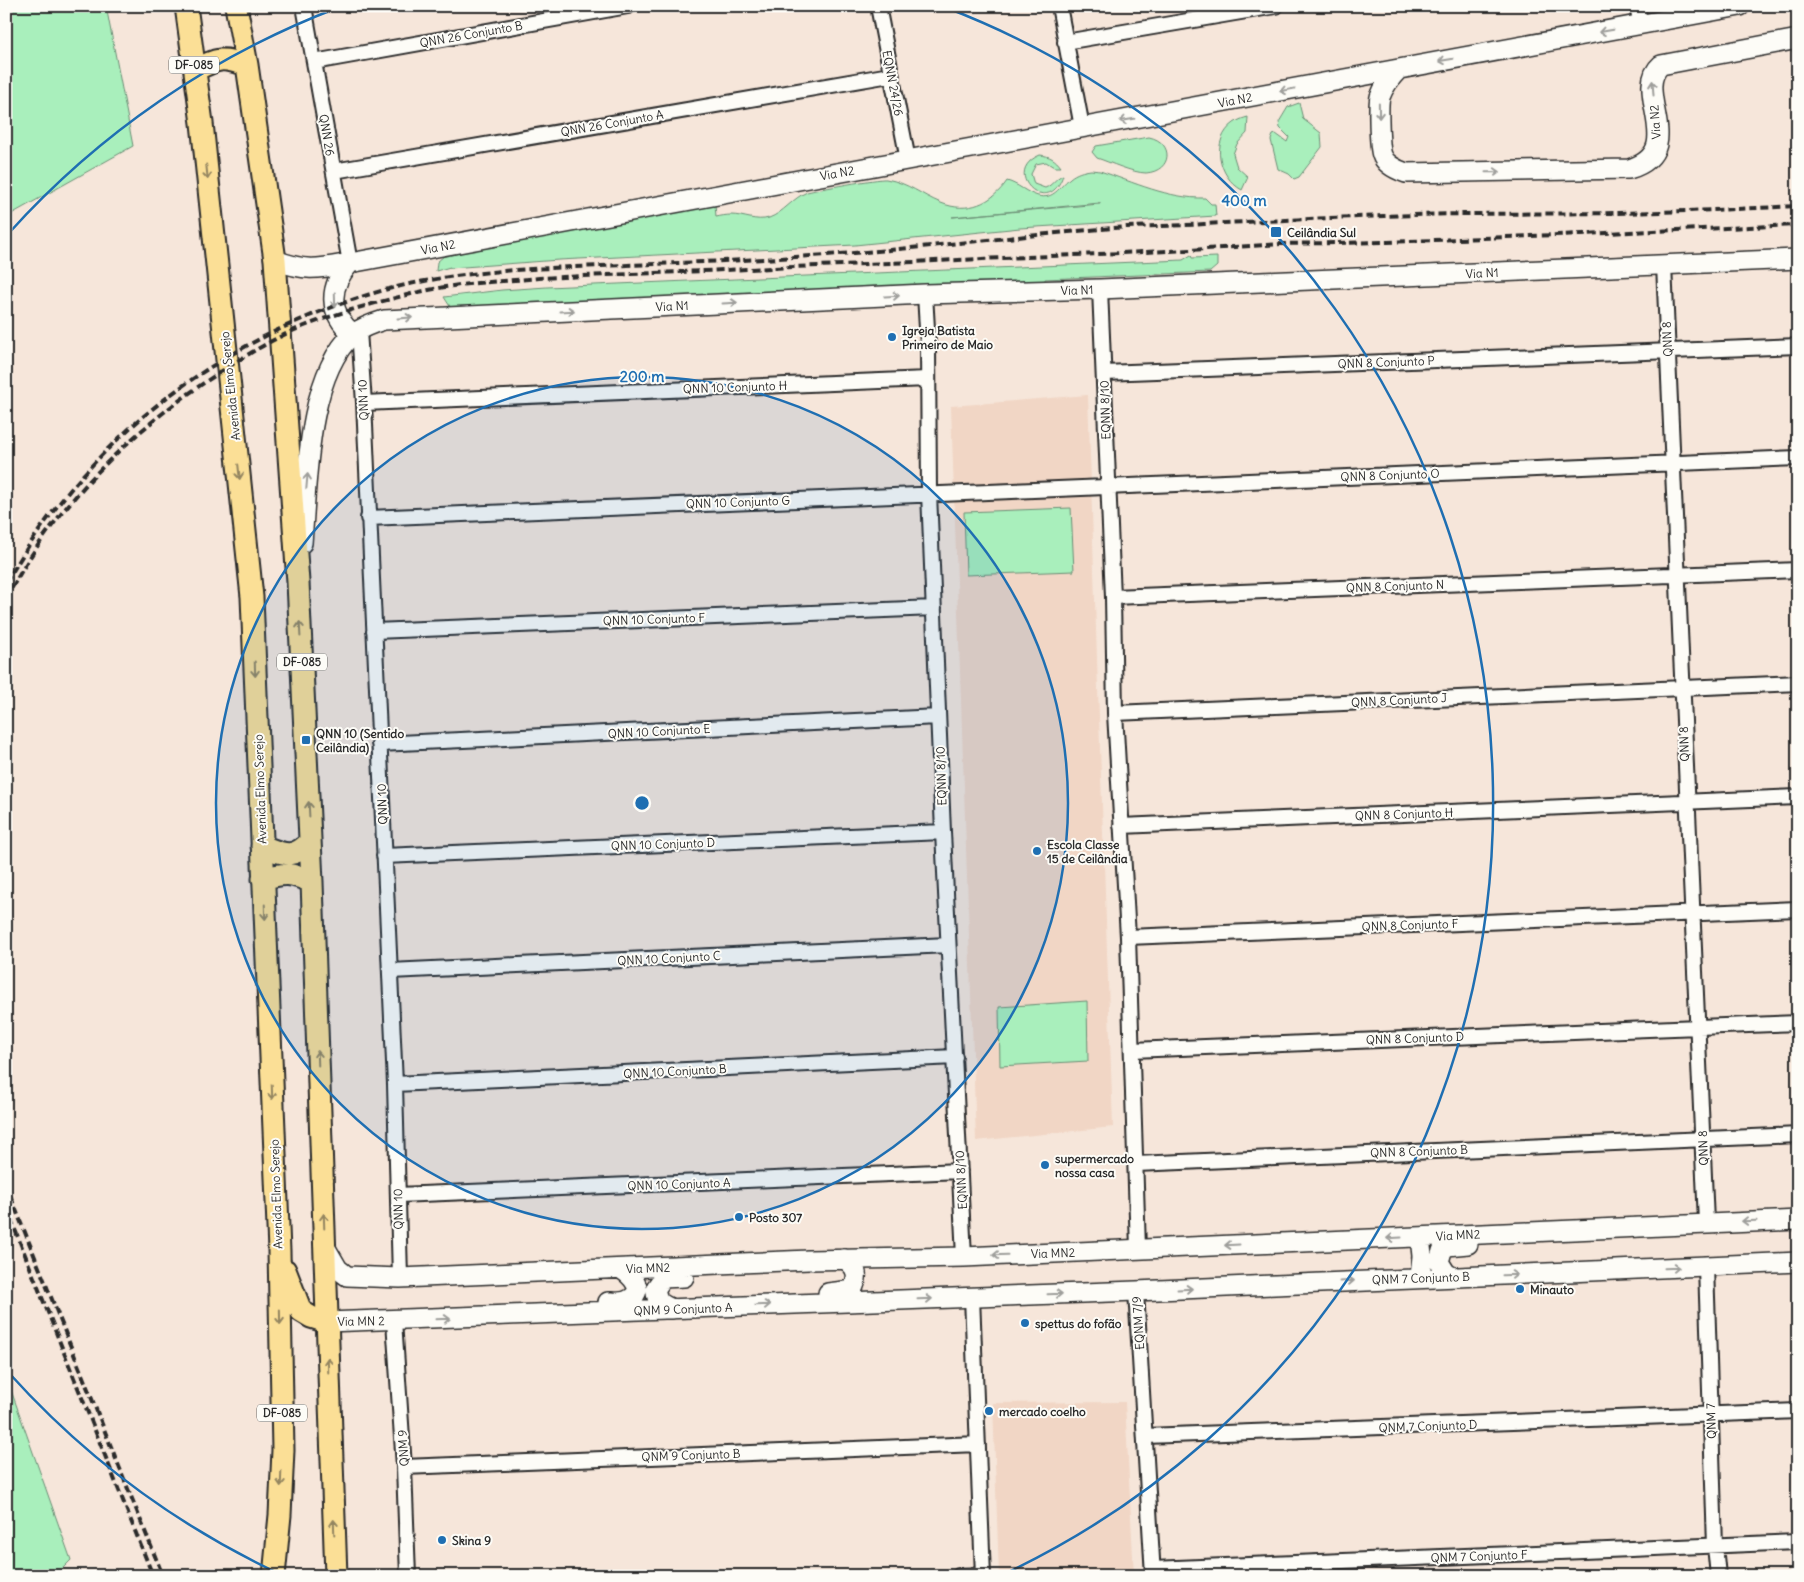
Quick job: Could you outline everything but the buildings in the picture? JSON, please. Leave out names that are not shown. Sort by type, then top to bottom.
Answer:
[{"type":"main road","name":"Avenida Elmo Serejo","points":[[186,6],[202,123],[252,597],[279,1251],[283,1450],[280,1515],[274,1576]]},
{"type":"main road","name":"DF-085","points":[[236,6],[274,260],[298,582],[312,882],[336,1576]]},
{"type":"main road","name":"Via N2","points":[[274,260],[303,269],[318,269],[1740,6]]},
{"type":"main road","points":[[1732,51],[1798,28]]},
{"type":"main road","name":"Via N2","points":[[1400,68],[1388,81],[1379,100],[1382,155],[1389,164],[1400,171],[1406,173],[1629,169],[1641,165],[1651,156],[1657,146],[1658,136],[1652,80],[1657,68],[1666,63],[1798,39]]},
{"type":"main road","points":[[195,70],[215,59],[222,58],[246,65]]},
{"type":"main road","name":"Via N1","points":[[356,332],[370,324],[384,320],[408,318],[925,294],[1100,289],[1798,260]]},
{"type":"main road","points":[[298,582],[310,447],[321,389],[329,367],[356,332],[341,322],[334,306],[338,280],[350,263]]},
{"type":"main road","points":[[262,846],[279,852],[294,853],[300,851],[310,842]]},
{"type":"main road","points":[[263,879],[286,873],[294,874],[312,882]]},
{"type":"main road","name":"Via MN2","points":[[324,1245],[338,1269],[347,1276],[400,1278],[809,1260],[964,1257],[1706,1222],[1798,1220]]},
{"type":"main road","points":[[1453,1277],[1446,1273],[1439,1262],[1442,1251],[1447,1246],[1544,1240],[1618,1226]]},
{"type":"main road","points":[[1420,1236],[1422,1256],[1420,1278]]},
{"type":"main road","points":[[279,1251],[301,1311],[311,1317],[327,1322]]},
{"type":"main road","points":[[792,1304],[809,1294],[852,1290],[857,1278],[856,1273],[849,1262],[844,1259]]},
{"type":"main road","points":[[673,1309],[663,1306],[657,1297],[656,1288],[663,1278],[756,1274],[809,1260]]},
{"type":"main road","name":"QNM 7 Conjunto B","points":[[1136,1291],[1798,1262]]},
{"type":"main road","points":[[473,1318],[537,1305],[626,1301],[635,1295],[637,1289],[634,1278],[621,1269]]},
{"type":"main road","name":"EQNM 7/9","points":[[972,1297],[1136,1291]]},
{"type":"main road","name":"QNM 9 Conjunto A","points":[[394,1320],[972,1297]]},
{"type":"main road","name":"Via MN 2","points":[[327,1322],[394,1320]]},
{"type":"street","name":"QNN 26","points":[[304,6],[350,263]]},
{"type":"street","name":"QNN 26 Conjunto B","points":[[314,62],[628,6]]},
{"type":"street","name":"EQNN 24/26","points":[[878,6],[908,160]]},
{"type":"street","points":[[1059,6],[1082,127]]},
{"type":"street","points":[[1065,42],[1276,6]]},
{"type":"street","points":[[1637,6],[1640,25]]},
{"type":"street","name":"QNN 26 Conjunto A","points":[[334,171],[890,75]]},
{"type":"street","name":"QNN 8","points":[[1664,265],[1686,802],[1693,914],[1706,1222]]},
{"type":"street","name":"EQNN 8/10","points":[[1100,289],[1113,598],[1115,713],[1128,937],[1138,1249]]},
{"type":"street","name":"EQNN 8/10","points":[[925,294],[938,717],[964,1257]]},
{"type":"street","name":"QNN 10","points":[[356,332],[364,403],[395,1084],[400,1278]]},
{"type":"street","points":[[1668,352],[1798,346]]},
{"type":"street","name":"QNN 8 Conjunto P","points":[[1104,373],[1668,352]]},
{"type":"street","name":"QNN 10 Conjunto H","points":[[364,403],[927,379]]},
{"type":"street","name":"QNN 8 Conjunto O","points":[[1108,486],[1798,458]]},
{"type":"street","name":"QNN 10 Conjunto G","points":[[368,518],[1108,486]]},
{"type":"street","name":"QNN 8 Conjunto N","points":[[1113,598],[1798,570]]},
{"type":"street","name":"QNN 10 Conjunto F","points":[[374,631],[934,608]]},
{"type":"street","name":"QNN 8 Conjunto J","points":[[1115,713],[1798,682]]},
{"type":"street","name":"QNN 10 Conjunto E","points":[[379,744],[938,717]]},
{"type":"street","name":"QNN 8 Conjunto H","points":[[1121,826],[1798,797]]},
{"type":"street","name":"QNN 10 Conjunto D","points":[[384,856],[943,832]]},
{"type":"street","name":"QNN 8 Conjunto F","points":[[1128,937],[1798,909]]},
{"type":"street","name":"QNN 10 Conjunto C","points":[[390,971],[948,945]]},
{"type":"street","name":"QNN 8 Conjunto D","points":[[1132,1050],[1798,1023]]},
{"type":"street","name":"QNN 10 Conjunto B","points":[[395,1084],[955,1057]]},
{"type":"street","name":"QNN 8 Conjunto B","points":[[1136,1164],[1798,1135]]},
{"type":"street","name":"QNN 10 Conjunto A","points":[[398,1195],[960,1171]]},
{"type":"street","name":"QNM 7","points":[[1706,1266],[1715,1546],[1718,1576]]},
{"type":"street","name":"EQNM 7/9","points":[[1136,1291],[1153,1572]]},
{"type":"street","points":[[959,1576],[983,1575],[972,1297]]},
{"type":"street","name":"QNM 9","points":[[394,1320],[404,1467],[408,1576]]},
{"type":"street","name":"QNM 7 Conjunto D","points":[[1145,1436],[1798,1411]]},
{"type":"street","name":"QNM 9 Conjunto B","points":[[404,1467],[978,1444]]},
{"type":"street","name":"QNM 7 Conjunto F","points":[[1153,1572],[1798,1542]]},
{"type":"shaded area","points":[[1088,395],[1113,1127],[976,1141],[951,406]]},
{"type":"shaded area","points":[[1125,1402],[1134,1576],[999,1576],[993,1403]]},
{"type":"green space","points":[[6,6],[106,6],[133,146],[6,217]]},
{"type":"green space","points":[[1299,103],[1303,119],[1321,133],[1322,147],[1299,177],[1294,179],[1289,174],[1278,169],[1271,140],[1273,135],[1276,134],[1287,142],[1289,137],[1280,128],[1279,122],[1288,107]]},
{"type":"green space","points":[[1248,117],[1247,133],[1237,144],[1233,154],[1237,167],[1248,177],[1242,190],[1227,176],[1220,158],[1220,148],[1226,130],[1241,119]]},
{"type":"green space","points":[[1149,137],[1163,144],[1166,150],[1165,162],[1155,171],[1141,173],[1097,158],[1092,152],[1096,146]]},
{"type":"green space","points":[[1040,155],[1052,158],[1061,167],[1054,167],[1046,162],[1036,164],[1031,174],[1034,184],[1045,188],[1063,175],[1056,188],[1048,193],[1039,193],[1031,188],[1026,181],[1024,172],[1029,163]]},
{"type":"green space","points":[[1091,170],[1100,171],[1165,193],[1192,198],[1205,198],[1211,204],[1215,204],[1216,216],[1020,228],[855,245],[559,260],[450,267],[436,271],[437,262],[444,256],[512,243],[512,241],[715,204],[716,217],[731,215],[764,219],[779,213],[807,192],[886,179],[908,186],[941,203],[951,206],[970,207],[987,201],[1007,181],[1034,195],[1044,197],[1056,192],[1072,176]],"holes":[[[1100,203],[1100,204],[965,216]]]},
{"type":"green space","points":[[1191,255],[1192,258],[1217,257],[1217,266],[1210,272],[1045,279],[1045,283],[451,308],[444,297],[547,287],[1183,260]]},
{"type":"green space","points":[[1071,508],[1074,571],[966,575],[964,512]]},
{"type":"green space","points":[[1087,1001],[1088,1061],[1000,1066],[999,1007]]},
{"type":"green space","points":[[6,1376],[71,1560],[55,1576],[6,1576]]},
{"type":"railway","points":[[6,583],[37,533],[72,487],[111,446],[154,408],[199,374],[248,345],[300,320],[355,299],[415,283],[446,277],[508,271],[810,256],[1127,227],[1415,215],[1639,213],[1798,206]]},
{"type":"railway","points":[[6,599],[26,564],[72,500],[127,443],[189,393],[251,353],[292,331],[356,309],[427,290],[475,283],[539,278],[1191,250],[1280,244],[1388,242],[1798,225]]},
{"type":"railway","points":[[6,1185],[163,1576]]},
{"type":"railway","points":[[6,1207],[153,1576]]},
{"type":"place","name":"Ceilândia Sul","points":[[1276,232]]},
{"type":"place","name":"Igreja Batista Primeiro de Maio","points":[[892,337]]},
{"type":"place","name":"QNN 10 (Sentido Ceilândia)","points":[[306,740]]},
{"type":"place","name":"Escola Classe 15 de Ceilândia","points":[[1037,851]]},
{"type":"place","name":"supermercado nossa casa","points":[[1045,1165]]},
{"type":"place","name":"Posto 307","points":[[739,1217]]},
{"type":"place","name":"Minauto","points":[[1520,1289]]},
{"type":"place","name":"spettus do fofão","points":[[1025,1323]]},
{"type":"place","name":"mercado coelho","points":[[989,1411]]},
{"type":"place","name":"Skina 9","points":[[442,1540]]}]
